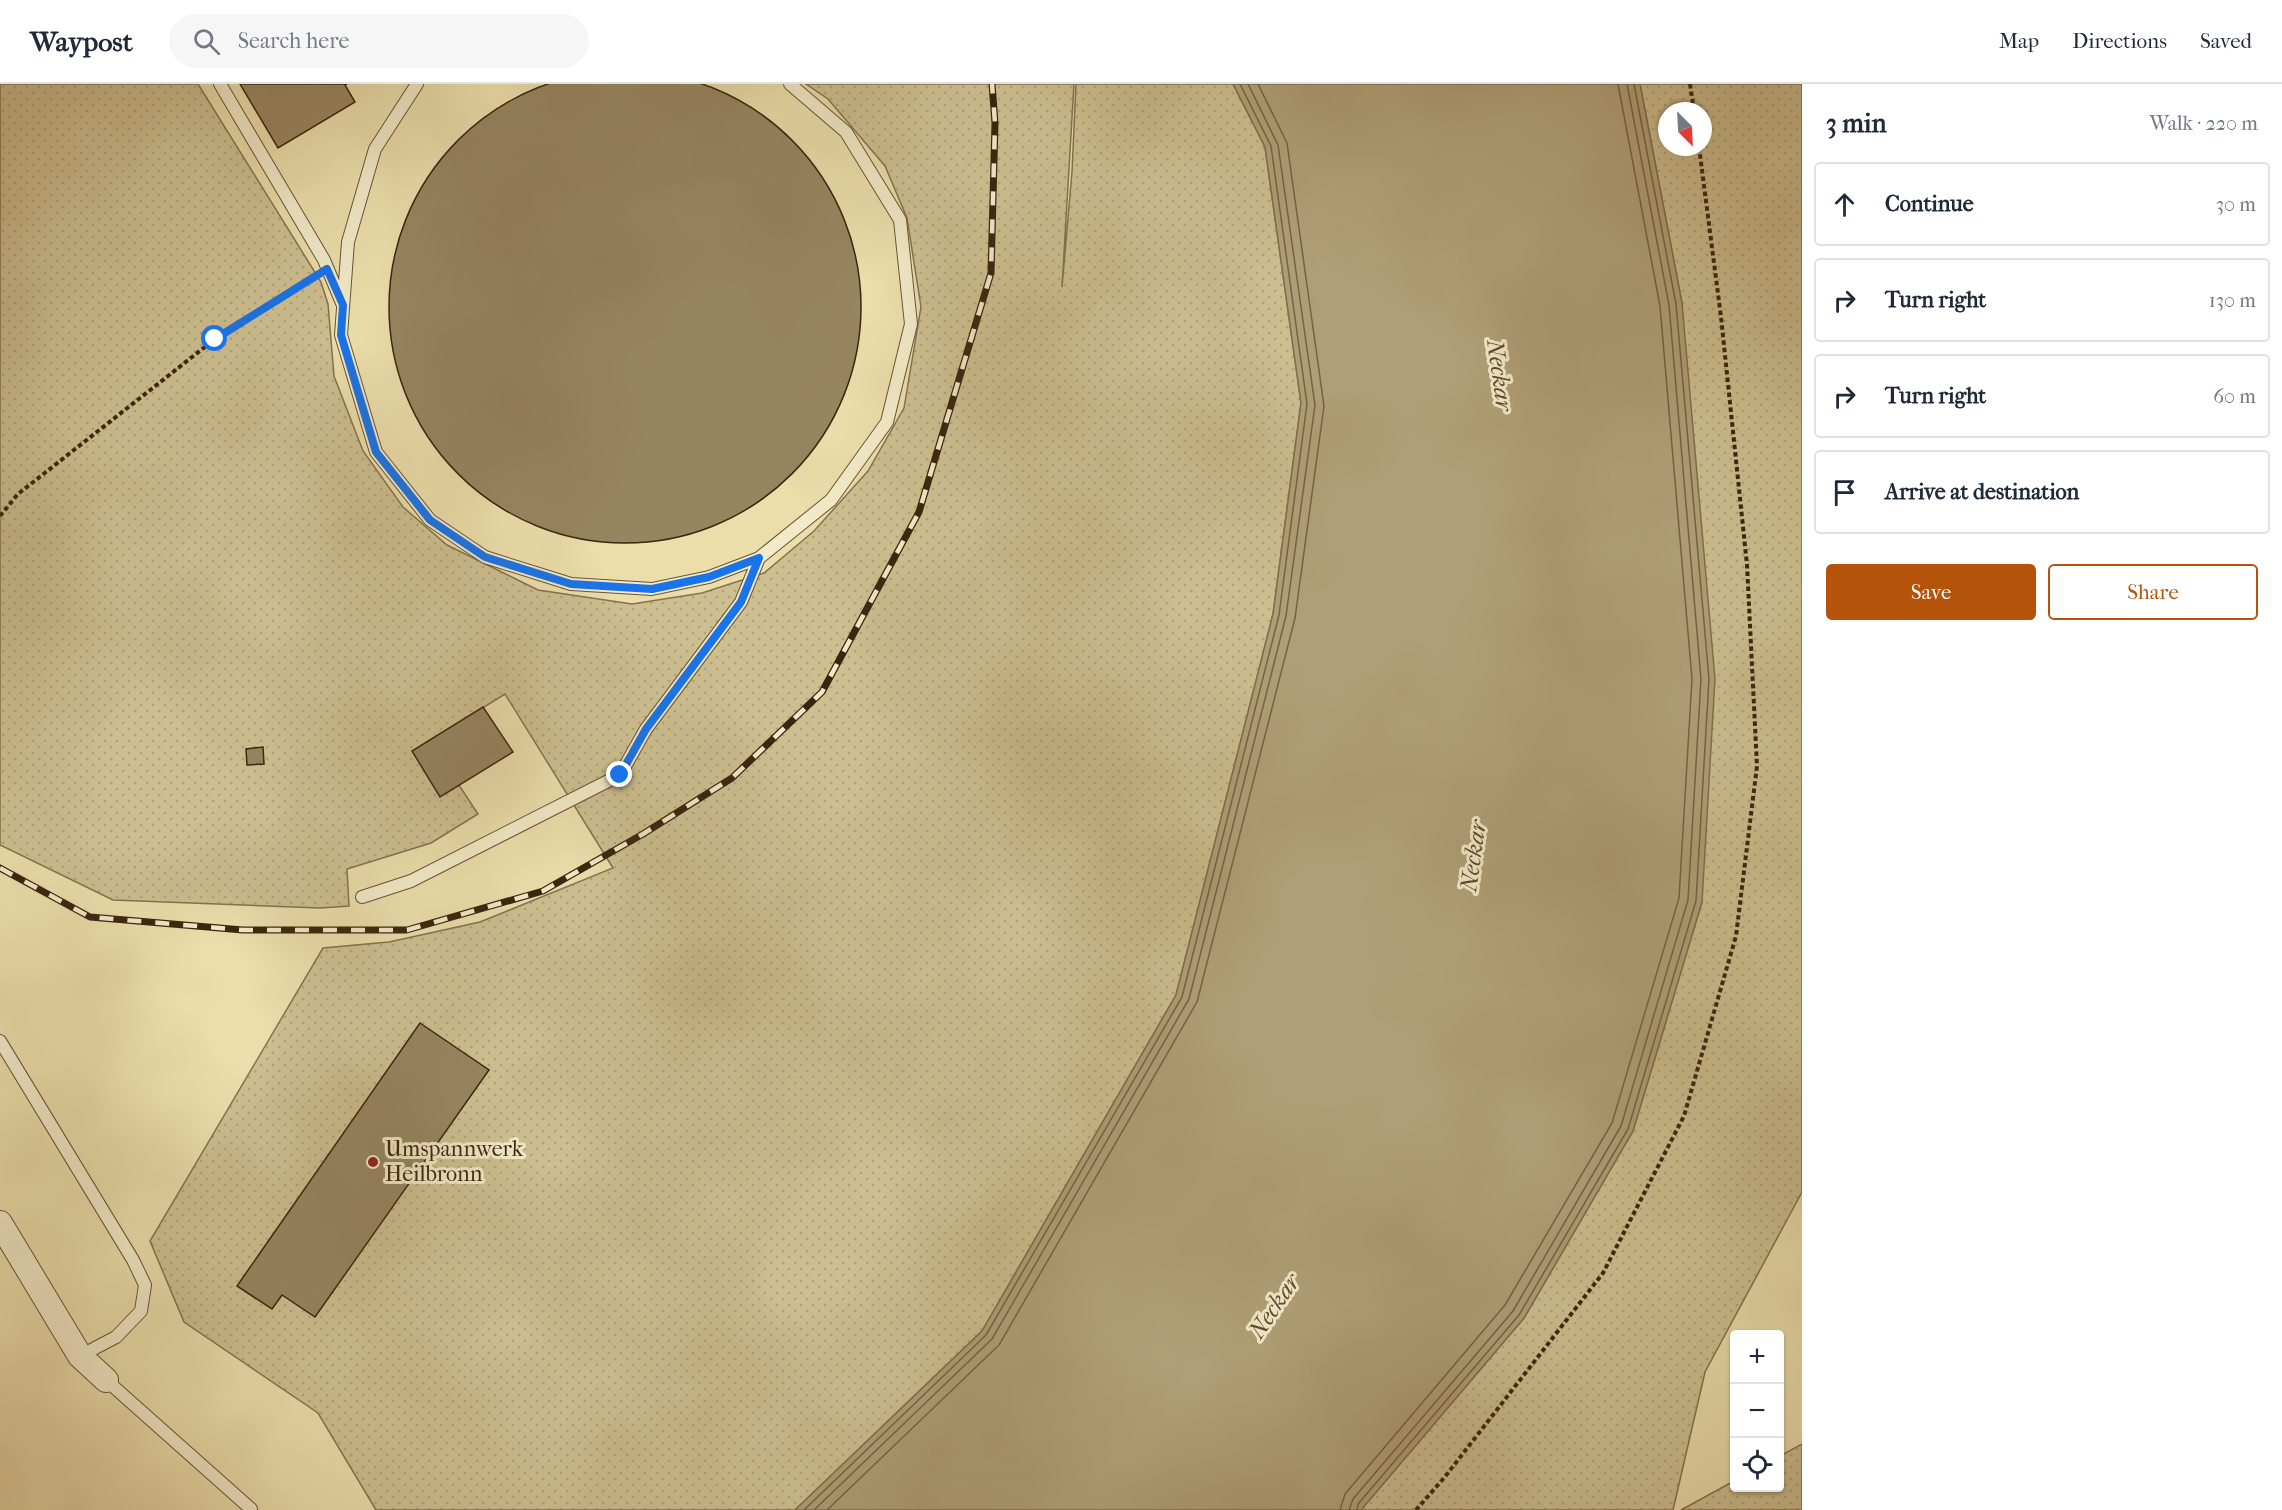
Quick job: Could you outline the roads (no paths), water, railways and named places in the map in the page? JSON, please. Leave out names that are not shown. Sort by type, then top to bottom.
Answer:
[{"type":"street","points":[[0,1224],[80,1356],[106,1380]]},
{"type":"lane","points":[[220,84],[327,269],[343,305]]},
{"type":"lane","points":[[417,84],[375,149],[348,242],[341,335],[376,452],[430,520],[485,557],[571,584],[652,589],[709,577],[759,558],[831,500],[887,422],[911,324],[900,220],[846,132],[790,84]]},
{"type":"lane","points":[[362,897],[411,881],[620,775],[646,729],[741,602],[759,558]]},
{"type":"lane","points":[[0,1041],[133,1260],[145,1285],[141,1311],[116,1337],[80,1356]]},
{"type":"lane","points":[[106,1380],[250,1509]]},
{"type":"water","name":"Neckar","points":[[1233,84],[1640,84],[1682,303],[1715,679],[1702,902],[1633,1131],[1524,1318],[1361,1510],[795,1510],[982,1331],[1176,995],[1273,614],[1301,403],[1265,147]]},
{"type":"railway","points":[[0,868],[90,917],[243,930],[407,930],[543,891],[643,834],[732,778],[822,692],[919,512],[991,273],[995,123],[992,84]]},
{"type":"place","name":"Umspannwerk Heilbronn","points":[[373,1162]]}]
